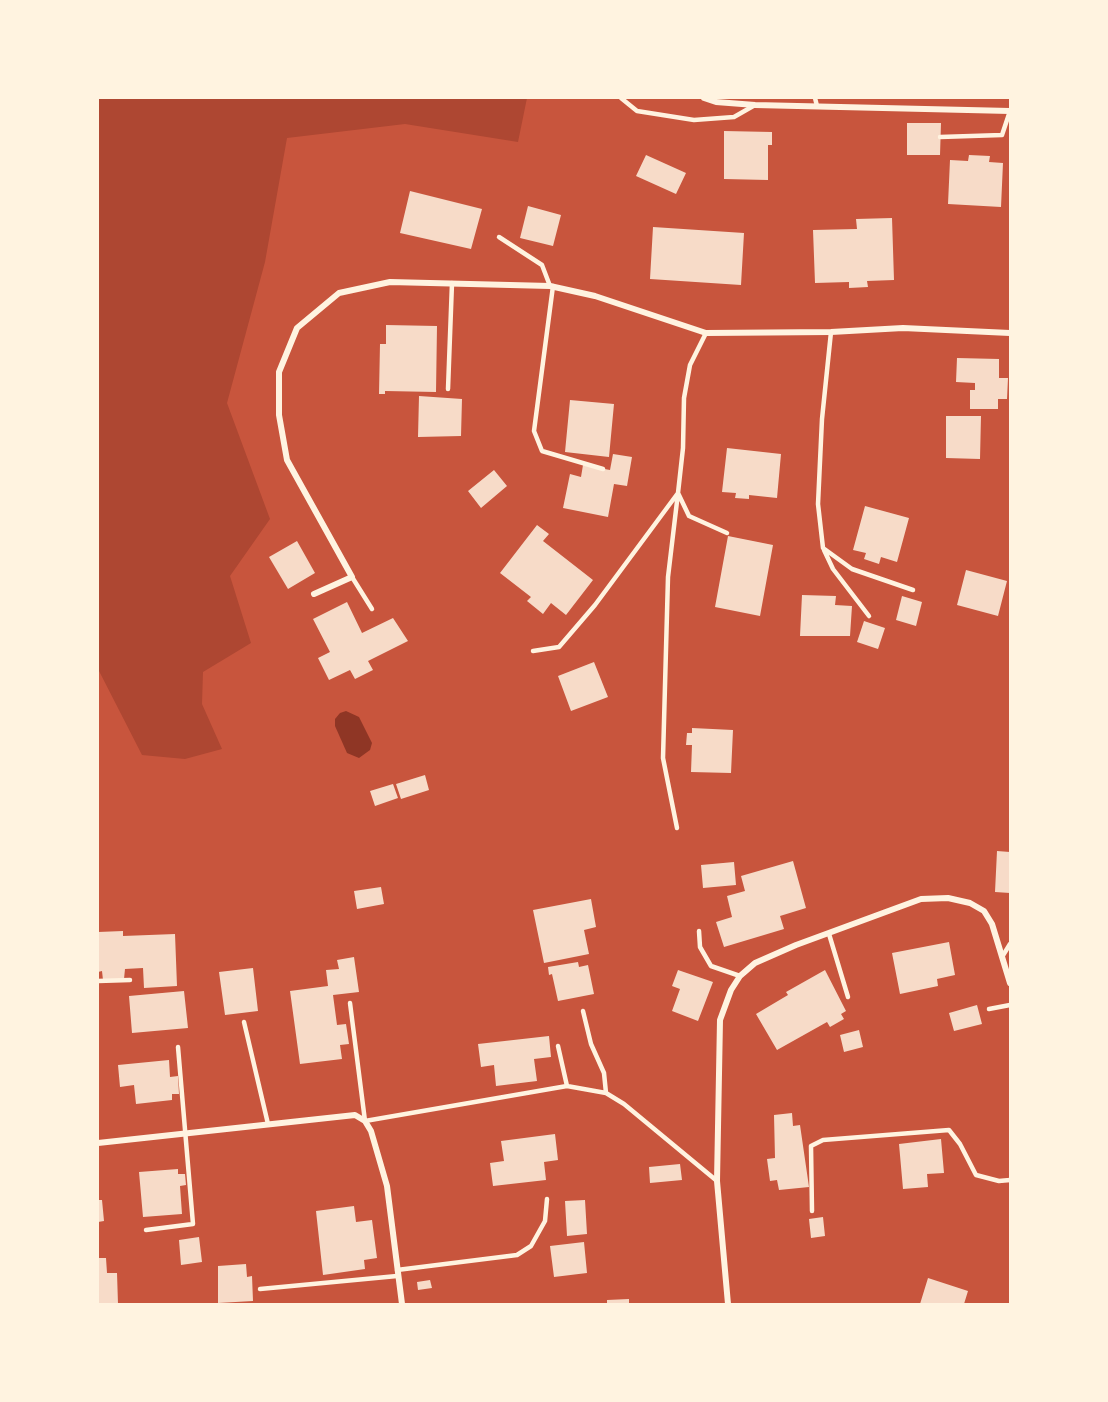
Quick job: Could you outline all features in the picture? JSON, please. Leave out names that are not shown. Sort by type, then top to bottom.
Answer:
[{"type":"street","points":[[704,98],[755,105],[1010,111]]},
{"type":"street","points":[[314,594],[352,577],[304,495],[288,459],[279,415],[279,372],[297,328],[339,293],[390,282],[552,286],[595,296],[706,333],[831,332],[903,328],[1011,333]]},
{"type":"street","points":[[728,1305],[717,1181],[720,1020],[731,990],[740,976],[755,963],[796,945],[921,899],[948,898],[970,903],[984,911],[992,924],[1011,983]]},
{"type":"street","points":[[98,1143],[342,1116],[355,1115],[365,1120],[371,1131],[387,1186],[402,1305]]},
{"type":"lane","points":[[621,98],[637,111],[694,120],[735,117],[755,105]]},
{"type":"lane","points":[[815,98],[817,105]]},
{"type":"lane","points":[[940,137],[1002,135],[1010,111]]},
{"type":"lane","points":[[499,237],[542,265],[552,286],[534,431],[542,451],[603,469]]},
{"type":"lane","points":[[448,388],[452,283]]},
{"type":"lane","points":[[831,332],[822,419],[818,504],[823,548],[833,569],[869,616]]},
{"type":"lane","points":[[677,828],[663,758],[668,577],[683,448],[684,398],[690,365],[706,333]]},
{"type":"lane","points":[[678,493],[689,516],[727,533]]},
{"type":"lane","points":[[532,651],[559,647],[678,493]]},
{"type":"lane","points":[[823,548],[852,569],[913,590]]},
{"type":"lane","points":[[352,577],[372,609]]},
{"type":"lane","points":[[699,931],[700,947],[711,966],[740,976]]},
{"type":"lane","points":[[829,934],[848,997]]},
{"type":"lane","points":[[1002,957],[1011,944]]},
{"type":"lane","points":[[98,981],[130,980]]},
{"type":"lane","points":[[350,1003],[365,1120],[567,1086],[606,1093],[624,1104],[717,1181]]},
{"type":"lane","points":[[989,1009],[1011,1005]]},
{"type":"lane","points":[[583,1011],[591,1044],[604,1073],[606,1093]]},
{"type":"lane","points":[[244,1022],[268,1124]]},
{"type":"lane","points":[[558,1046],[567,1086]]},
{"type":"lane","points":[[146,1230],[193,1224],[178,1047]]},
{"type":"lane","points":[[812,1211],[811,1146],[823,1140],[949,1130],[960,1144],[976,1175],[999,1181],[1011,1180]]},
{"type":"lane","points":[[260,1288],[397,1273],[517,1255],[531,1246],[545,1221],[547,1199]]},
{"type":"shaded area","points":[[98,98],[527,98],[518,142],[405,124],[287,138],[265,262],[227,403],[270,519],[230,576],[251,643],[203,672],[202,704],[222,749],[185,759],[142,755],[98,669]]},
{"type":"shaded area","points":[[346,711],[359,717],[372,743],[370,750],[359,758],[347,753],[335,726],[335,719],[340,713]]},
{"type":"building","points":[[907,123],[941,123],[940,155],[907,155]]},
{"type":"building","points":[[724,131],[772,132],[772,145],[768,145],[768,180],[724,179]]},
{"type":"building","points":[[646,155],[686,173],[676,194],[636,176]]},
{"type":"building","points":[[969,155],[990,156],[989,162],[1003,163],[1001,207],[948,204],[950,160],[968,161]]},
{"type":"building","points":[[410,191],[482,209],[471,249],[400,233]]},
{"type":"building","points":[[528,206],[561,215],[553,246],[520,238]]},
{"type":"building","points":[[892,218],[894,280],[867,281],[868,287],[849,288],[849,282],[815,283],[813,230],[857,229],[856,219]]},
{"type":"building","points":[[653,227],[744,233],[741,285],[650,279]]},
{"type":"building","points":[[386,325],[437,326],[436,392],[385,391],[385,394],[379,394],[380,344],[386,344]]},
{"type":"building","points":[[957,358],[999,359],[999,378],[1008,378],[1007,399],[998,399],[998,409],[970,409],[970,390],[975,390],[975,383],[956,382]]},
{"type":"building","points":[[419,396],[462,399],[461,436],[418,437]]},
{"type":"building","points":[[570,400],[614,404],[609,457],[565,452]]},
{"type":"building","points":[[946,416],[981,416],[980,459],[946,458]]},
{"type":"building","points":[[727,448],[781,454],[777,498],[749,495],[749,499],[735,498],[736,493],[722,492]]},
{"type":"building","points":[[613,454],[632,457],[627,486],[614,484],[608,517],[563,508],[570,474],[581,477],[583,465],[610,470]]},
{"type":"building","points":[[494,470],[507,486],[481,508],[468,491]]},
{"type":"building","points":[[865,506],[909,518],[897,562],[881,557],[879,564],[864,559],[866,553],[853,550]]},
{"type":"building","points":[[537,525],[549,534],[543,541],[593,580],[566,615],[551,603],[543,614],[527,601],[531,597],[500,573]]},
{"type":"building","points":[[728,536],[773,545],[760,616],[715,607]]},
{"type":"building","points":[[297,541],[315,573],[288,589],[269,557]]},
{"type":"building","points":[[966,570],[1007,581],[998,616],[957,605]]},
{"type":"building","points":[[802,595],[836,596],[835,605],[852,606],[850,636],[800,636]]},
{"type":"building","points":[[902,596],[922,602],[916,626],[896,620]]},
{"type":"building","points":[[347,602],[362,633],[393,618],[408,641],[368,661],[373,670],[355,679],[350,670],[329,680],[318,658],[330,652],[313,619]]},
{"type":"building","points":[[864,621],[885,628],[878,649],[857,642]]},
{"type":"building","points":[[594,662],[608,697],[571,711],[558,676]]},
{"type":"building","points":[[692,728],[733,730],[731,773],[691,772],[692,745],[686,745],[687,733],[692,733]]},
{"type":"building","points":[[425,775],[429,790],[401,799],[396,784]]},
{"type":"building","points":[[393,784],[398,798],[375,806],[370,791]]},
{"type":"building","points":[[997,851],[1010,852],[1010,893],[995,892]]},
{"type":"building","points":[[793,861],[806,908],[780,916],[784,929],[724,947],[716,922],[732,917],[727,896],[745,891],[741,876]]},
{"type":"building","points":[[734,862],[736,885],[703,888],[701,865]]},
{"type":"building","points":[[381,887],[384,904],[357,909],[354,891]]},
{"type":"building","points":[[591,899],[596,927],[584,930],[589,954],[544,963],[533,910]]},
{"type":"building","points":[[123,931],[123,936],[175,934],[177,986],[144,988],[143,968],[125,969],[124,979],[103,980],[102,971],[98,972],[98,932]]},
{"type":"building","points":[[949,942],[955,975],[937,979],[938,986],[900,994],[892,953]]},
{"type":"building","points":[[354,957],[359,992],[333,995],[337,1025],[346,1024],[349,1044],[340,1045],[342,1059],[300,1064],[290,991],[328,986],[326,970],[339,969],[337,960]]},
{"type":"building","points":[[578,962],[579,967],[588,965],[594,994],[558,1001],[552,974],[549,975],[548,967]]},
{"type":"building","points":[[253,968],[258,1011],[225,1015],[219,972]]},
{"type":"building","points":[[678,970],[713,982],[698,1021],[672,1011],[680,989],[672,986]]},
{"type":"building","points":[[825,970],[846,1011],[841,1014],[844,1019],[830,1027],[827,1022],[777,1050],[756,1014],[788,995],[786,992]]},
{"type":"building","points":[[184,991],[188,1028],[132,1033],[129,996]]},
{"type":"building","points":[[977,1005],[982,1024],[954,1031],[949,1013]]},
{"type":"building","points":[[859,1030],[863,1047],[844,1052],[840,1035]]},
{"type":"building","points":[[549,1036],[551,1057],[534,1059],[537,1081],[496,1086],[494,1065],[481,1067],[478,1044]]},
{"type":"building","points":[[169,1060],[170,1077],[178,1076],[179,1094],[172,1094],[172,1100],[136,1104],[134,1085],[120,1087],[118,1065]]},
{"type":"building","points":[[792,1113],[793,1126],[800,1125],[809,1187],[779,1190],[777,1180],[770,1181],[767,1159],[775,1158],[774,1115]]},
{"type":"building","points":[[555,1134],[558,1160],[544,1162],[546,1180],[493,1186],[490,1163],[504,1161],[501,1141]]},
{"type":"building","points":[[941,1139],[944,1173],[927,1174],[928,1187],[903,1189],[899,1144]]},
{"type":"building","points":[[680,1164],[682,1180],[650,1183],[649,1167]]},
{"type":"building","points":[[178,1169],[178,1174],[185,1174],[186,1185],[180,1186],[182,1214],[143,1217],[139,1172]]},
{"type":"building","points":[[98,1200],[102,1200],[104,1221],[98,1222]]},
{"type":"building","points":[[585,1200],[587,1234],[567,1236],[565,1201]]},
{"type":"building","points":[[354,1206],[356,1222],[372,1220],[377,1258],[364,1260],[365,1269],[323,1275],[316,1211]]},
{"type":"building","points":[[823,1217],[825,1236],[811,1238],[809,1219]]},
{"type":"building","points":[[199,1237],[202,1262],[181,1265],[179,1240]]},
{"type":"building","points":[[584,1242],[587,1273],[554,1277],[550,1246]]},
{"type":"building","points":[[98,1258],[106,1258],[107,1273],[117,1273],[118,1304],[98,1304]]},
{"type":"building","points":[[246,1264],[247,1277],[252,1276],[253,1301],[218,1303],[218,1266]]},
{"type":"building","points":[[928,1278],[968,1291],[964,1304],[920,1304]]},
{"type":"building","points":[[430,1280],[432,1288],[418,1290],[417,1282]]},
{"type":"building","points":[[629,1299],[629,1304],[607,1304],[607,1300]]}]
